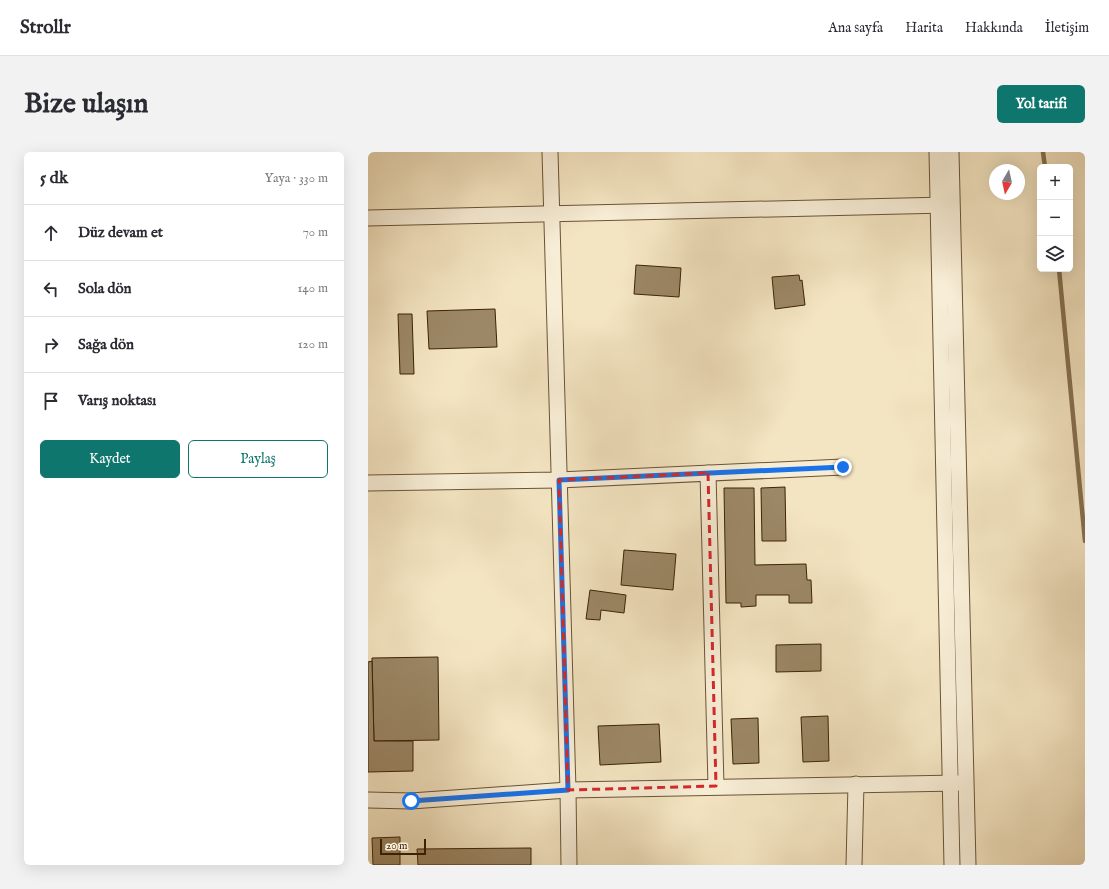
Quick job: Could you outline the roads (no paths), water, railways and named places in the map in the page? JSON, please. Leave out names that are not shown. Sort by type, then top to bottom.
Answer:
[{"type":"street","points":[[550,152],[569,865]]},
{"type":"street","points":[[937,152],[944,205],[968,865]]},
{"type":"street","points":[[951,152],[944,205],[952,865]]},
{"type":"street","points":[[368,218],[944,205]]},
{"type":"street","points":[[368,483],[559,480],[843,467]]},
{"type":"street","points":[[708,472],[716,786]]},
{"type":"street","points":[[368,800],[411,801],[568,790],[716,786],[966,783]]},
{"type":"street","points":[[854,865],[856,784]]},
{"type":"waterway","points":[[1043,152],[1045,164]]},
{"type":"waterway","points":[[1059,272],[1085,541]]}]
